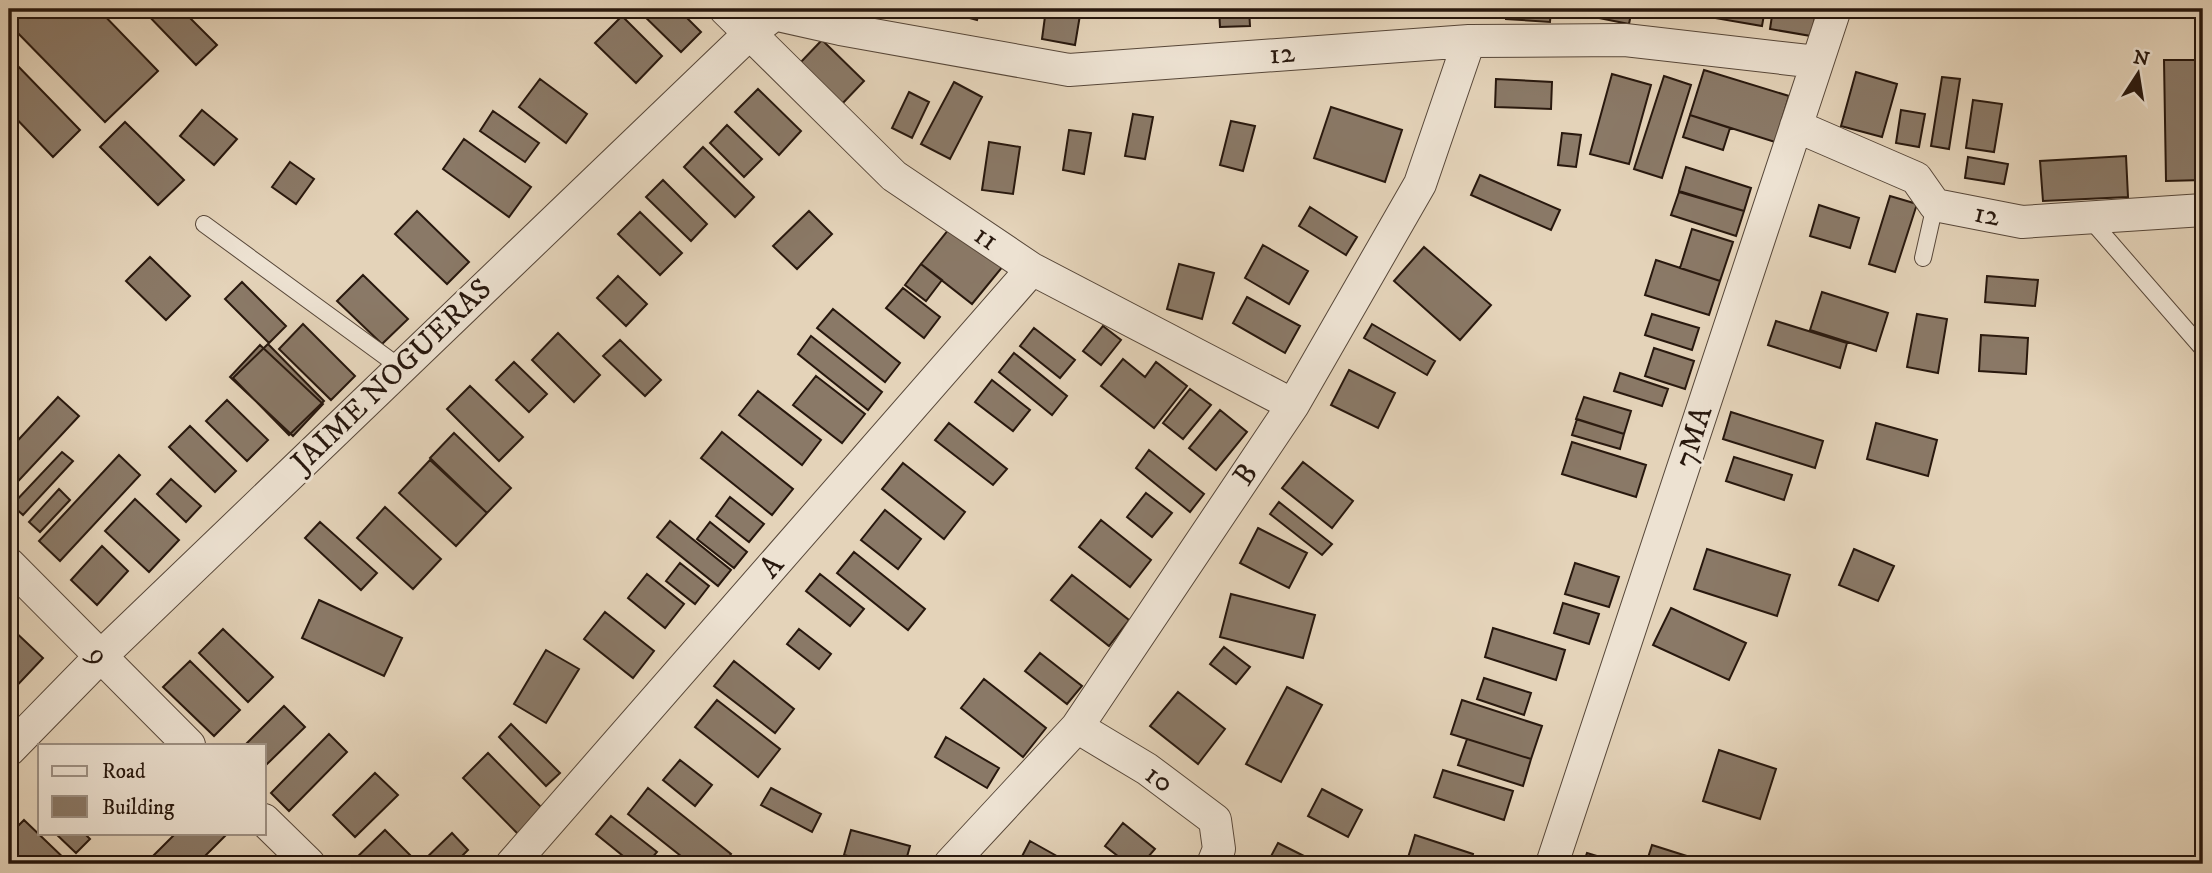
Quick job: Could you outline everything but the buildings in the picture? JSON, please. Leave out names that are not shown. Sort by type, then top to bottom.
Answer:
[{"type":"street","name":"11","points":[[725,9],[764,16],[894,176],[1032,269],[1293,405]]},
{"type":"street","name":"7MA","points":[[1552,864],[1835,9]]},
{"type":"street","name":"12","points":[[764,16],[1069,70],[1469,41],[1625,40],[1817,62]]},
{"type":"street","name":"JAIME NOGUERAS","points":[[9,750],[100,657],[764,16]]},
{"type":"street","name":"B","points":[[950,864],[1077,727],[1293,405],[1420,184],[1469,41]]},
{"type":"street","name":"12","points":[[1796,126],[1916,178],[1935,205],[2022,222],[2203,210]]},
{"type":"street","name":"A","points":[[512,864],[1032,269]]},
{"type":"street","name":"9","points":[[9,564],[188,744]]},
{"type":"street","name":"10","points":[[1077,727],[1147,769],[1214,820],[1216,857]]},
{"type":"street","points":[[266,822],[309,864]]},
{"type":"lane","points":[[1923,258],[1935,205]]},
{"type":"lane","points":[[2089,218],[2203,349]]},
{"type":"lane","points":[[204,224],[401,368]]}]
